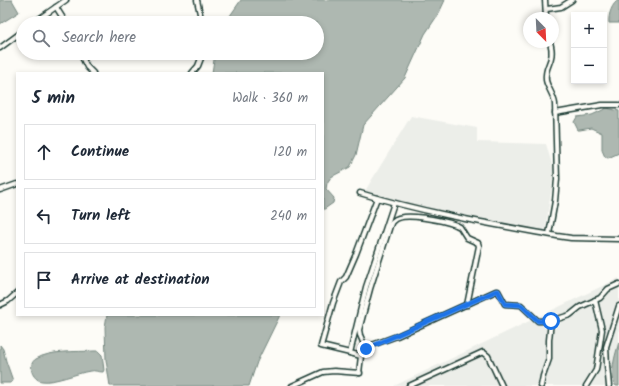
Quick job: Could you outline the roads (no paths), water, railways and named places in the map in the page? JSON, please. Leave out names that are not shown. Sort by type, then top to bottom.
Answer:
[{"type":"street","points":[[43,16],[66,0]]},
{"type":"street","points":[[197,0],[200,16]]},
{"type":"street","points":[[545,0],[546,10],[561,7],[572,0]]},
{"type":"street","points":[[56,7],[62,16]]},
{"type":"street","points":[[0,48],[16,36]]},
{"type":"street","points":[[549,234],[557,179],[554,99],[546,80],[546,70],[552,56],[552,48]]},
{"type":"street","points":[[84,60],[92,72]]},
{"type":"street","points":[[193,72],[201,60]]},
{"type":"street","points":[[555,112],[602,105],[619,105]]},
{"type":"street","points":[[0,190],[16,184]]},
{"type":"street","points":[[360,193],[394,204],[450,216],[571,238],[619,239]]},
{"type":"street","points":[[361,356],[321,346],[333,303],[341,282],[346,277],[356,254],[377,198]]},
{"type":"street","points":[[350,353],[366,287],[394,204]]},
{"type":"street","points":[[366,349],[359,330],[363,313],[390,226],[393,220],[397,218],[408,217],[456,225],[460,227],[467,238],[478,243],[479,246],[467,305]]},
{"type":"street","points":[[292,386],[323,372],[334,371],[360,373],[361,356],[366,349],[498,291],[505,304],[521,305],[538,321],[551,321],[570,315],[580,307],[603,296],[608,289],[619,284]]},
{"type":"street","points":[[0,305],[8,301],[16,294]]},
{"type":"street","points":[[586,386],[596,370],[602,330],[595,300]]},
{"type":"street","points":[[609,386],[606,347],[619,306]]},
{"type":"street","points":[[541,386],[549,359],[551,321]]},
{"type":"street","points":[[409,386],[416,385],[483,352],[486,353],[502,386]]}]
